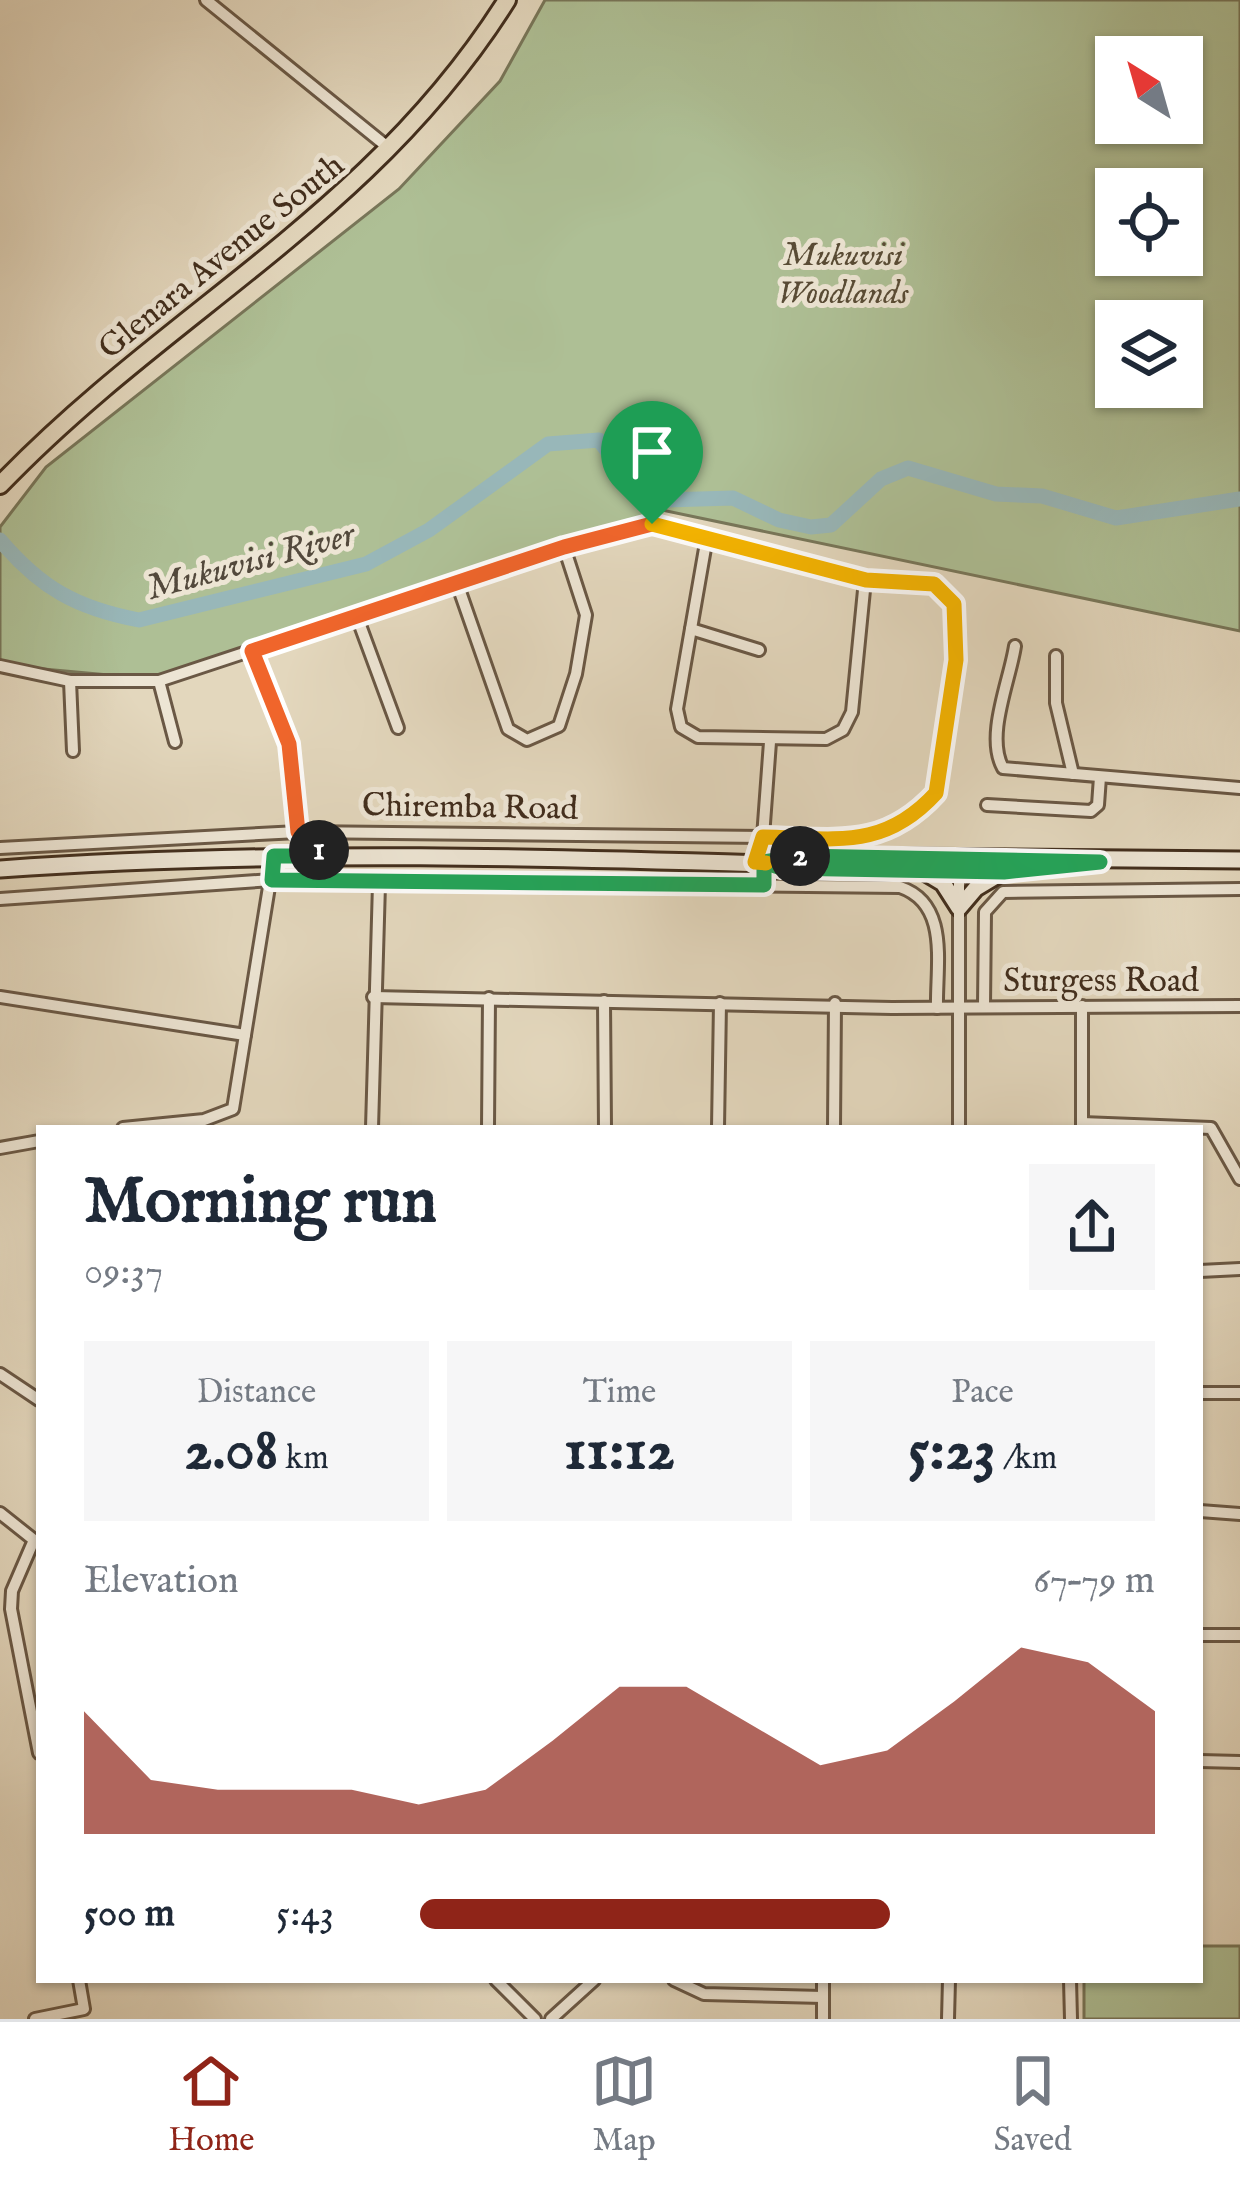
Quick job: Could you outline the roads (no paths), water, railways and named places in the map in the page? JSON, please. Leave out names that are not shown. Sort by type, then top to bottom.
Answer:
[{"type":"main road","name":"Glenara Avenue South","points":[[0,485],[76,412],[300,234],[390,149],[447,84],[507,0]]},
{"type":"main road","name":"Chiremba Road","points":[[0,869],[274,856],[760,862],[782,868],[922,871],[959,864],[1004,872],[1100,862]]},
{"type":"main road","name":"Chiremba Road","points":[[760,862],[782,856],[959,864],[1239,860]]},
{"type":"main road","points":[[922,871],[943,884],[959,908],[976,888],[1004,872]]},
{"type":"street","points":[[206,0],[390,149]]},
{"type":"street","points":[[0,666],[70,681],[160,681],[458,586],[564,547],[652,524],[707,537],[866,580],[848,722],[826,739],[770,742],[698,737],[681,727],[676,709],[707,537]]},
{"type":"street","points":[[458,586],[508,729],[527,740],[550,733],[566,717],[586,615],[564,547]]},
{"type":"street","name":"Chiremba Road","points":[[0,848],[298,832],[867,838],[910,818],[940,784],[945,708],[956,660],[949,594],[934,584],[866,580]]},
{"type":"street","points":[[357,617],[398,728]]},
{"type":"street","points":[[691,629],[759,650]]},
{"type":"street","points":[[1016,646],[1001,711],[999,763],[1009,770],[1240,788]]},
{"type":"street","points":[[252,651],[289,744],[298,832],[326,856]]},
{"type":"street","points":[[1056,656],[1056,704],[1073,774]]},
{"type":"street","points":[[70,681],[74,751]]},
{"type":"street","points":[[160,681],[175,742]]},
{"type":"street","points":[[764,885],[760,862],[770,742]]},
{"type":"street","points":[[987,805],[1091,811],[1098,806],[1100,777]]},
{"type":"street","points":[[554,882],[568,836]]},
{"type":"street","points":[[204,1124],[233,1108],[274,856]]},
{"type":"street","points":[[984,1006],[985,912],[994,897],[1015,889],[1239,889],[1239,860]]},
{"type":"street","points":[[1095,890],[1100,862]]},
{"type":"street","points":[[959,864],[959,1125]]},
{"type":"street","points":[[0,899],[272,880],[900,887],[925,899],[934,914],[937,1008]]},
{"type":"street","points":[[372,1125],[379,884]]},
{"type":"street","points":[[0,998],[245,1035]]},
{"type":"street","name":"Sturgess Road","points":[[373,998],[937,1008],[1240,1006]]},
{"type":"street","points":[[488,1125],[490,998]]},
{"type":"street","points":[[604,1001],[605,1125]]},
{"type":"street","points":[[718,1125],[720,1003]]},
{"type":"street","points":[[834,1125],[835,1003]]},
{"type":"street","points":[[1082,1006],[1082,1125]]},
{"type":"street","points":[[1203,1128],[1211,1128],[1240,1179]]},
{"type":"street","points":[[0,1148],[36,1142]]},
{"type":"street","points":[[1203,1271],[1240,1269]]},
{"type":"street","points":[[0,1374],[36,1398]]},
{"type":"street","points":[[1203,1393],[1240,1393]]},
{"type":"street","points":[[1203,1510],[1240,1514]]},
{"type":"street","points":[[0,1514],[36,1539]]},
{"type":"street","points":[[36,1542],[12,1591],[11,1609],[36,1738]]},
{"type":"street","points":[[1203,1635],[1240,1636]]},
{"type":"street","points":[[1203,1761],[1240,1762]]},
{"type":"street","points":[[35,2019],[84,2009],[80,1983]]},
{"type":"street","points":[[499,1983],[535,2019]]},
{"type":"street","points":[[551,2019],[591,1983]]},
{"type":"street","points":[[680,1983],[704,1994],[823,1997]]},
{"type":"street","points":[[823,1983],[823,2019]]},
{"type":"street","points":[[948,2019],[949,1983]]},
{"type":"street","points":[[1070,1983],[1071,2019]]},
{"type":"waterway","name":"Mukuvisi River","points":[[0,540],[61,594],[139,620],[366,564],[429,530],[548,444],[599,440],[637,491],[666,500],[733,498],[779,520],[811,527],[831,525],[881,479],[908,468],[996,494],[1042,496],[1116,518],[1240,499]]},
{"type":"park label","name":"Mukuvisi Woodlands","points":[[843,272]]}]
